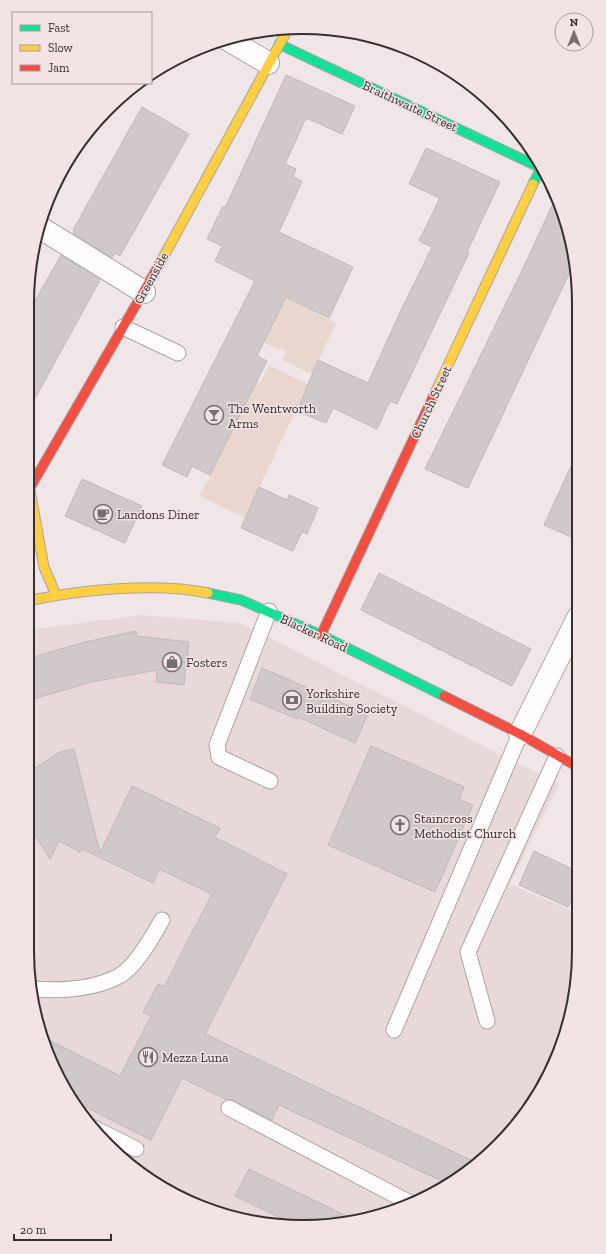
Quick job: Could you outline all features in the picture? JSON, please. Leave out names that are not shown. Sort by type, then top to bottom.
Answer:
[{"type":"main road","name":"Greenside","points":[[34,476],[144,292],[284,35]]},
{"type":"main road","name":"Braithwaite Street","points":[[279,44],[533,164]]},
{"type":"main road","name":"Church Street","points":[[321,635],[538,174]]},
{"type":"main road","name":"Greenside","points":[[34,507],[44,567],[56,595]]},
{"type":"main road","name":"Blacker Road","points":[[34,600],[56,595],[141,588],[194,590],[241,600],[321,635],[520,734],[572,764]]},
{"type":"street","points":[[234,43],[268,63]]},
{"type":"street","points":[[44,230],[144,292]]},
{"type":"street","points":[[520,734],[571,650]]},
{"type":"lane","points":[[123,327],[178,353]]},
{"type":"lane","points":[[269,611],[217,745],[217,751],[219,757],[270,781]]},
{"type":"lane","points":[[394,1030],[520,734]]},
{"type":"lane","points":[[487,1021],[468,952],[557,756]]},
{"type":"lane","points":[[37,989],[58,991],[94,985],[120,976],[145,949],[162,920]]},
{"type":"lane","points":[[229,1108],[405,1200]]},
{"type":"lane","points":[[108,1136],[136,1149]]},
{"type":"shaded area","points":[[255,281],[336,323],[312,374],[283,360],[286,351],[280,348],[279,350],[264,342],[269,333],[257,327]]},
{"type":"shaded area","points":[[269,365],[308,384],[245,518],[200,496],[257,382],[260,383]]},
{"type":"shaded area","points":[[142,615],[240,623],[559,784],[510,884],[572,911],[570,986],[563,1021],[552,1054],[536,1086],[527,1100],[493,1141],[467,1164],[438,1184],[406,1200],[373,1211],[338,1218],[303,1220],[268,1218],[233,1211],[217,1206],[200,1200],[168,1184],[126,1153],[90,1115],[70,1086],[54,1054],[43,1021],[36,986],[34,951],[34,629]]},
{"type":"building","points":[[286,75],[355,106],[342,134],[306,118],[285,164],[296,169],[293,177],[302,181],[279,232],[353,267],[329,318],[286,297],[257,356],[267,361],[210,475],[192,466],[187,477],[162,465],[255,281],[215,261],[222,246],[207,239],[223,206],[225,208]]},
{"type":"building","points":[[142,107],[189,134],[120,256],[115,253],[112,258],[73,233],[73,230]]},
{"type":"building","points":[[426,148],[500,182],[467,252],[469,253],[397,404],[390,401],[377,429],[333,408],[326,423],[297,411],[318,360],[368,383],[401,310],[432,247],[419,241],[440,198],[409,184]]},
{"type":"building","points":[[553,203],[563,233],[570,271],[468,488],[425,469],[518,279]]},
{"type":"building","points":[[61,255],[100,280],[34,400],[34,303]]},
{"type":"building","points":[[572,464],[572,537],[544,525]]},
{"type":"building","points":[[82,479],[142,506],[125,543],[65,516]]},
{"type":"building","points":[[259,487],[287,500],[289,495],[318,508],[307,534],[302,532],[293,551],[241,528]]},
{"type":"building","points":[[379,573],[531,649],[512,686],[361,610]]},
{"type":"building","points":[[136,631],[137,636],[189,642],[184,685],[156,682],[157,670],[91,682],[34,699],[34,657],[81,643]]},
{"type":"building","points":[[262,668],[368,714],[355,743],[298,717],[297,719],[250,699]]},
{"type":"building","name":"Staincross Methodist Church","points":[[371,746],[464,787],[459,799],[473,805],[435,892],[328,845]]},
{"type":"building","points":[[74,749],[100,853],[132,786],[220,828],[215,837],[287,874],[205,1034],[471,1160],[442,1181],[279,1105],[272,1120],[233,1100],[227,1100],[182,1078],[151,1140],[83,1106],[70,1086],[54,1054],[49,1040],[120,1076],[151,1016],[143,1012],[158,984],[164,987],[212,894],[159,869],[153,883],[82,849],[80,852],[59,841],[50,859],[34,833],[34,769],[60,752]]},
{"type":"building","points":[[534,851],[572,869],[572,899],[568,907],[519,885]]},
{"type":"building","points":[[249,1169],[347,1216],[303,1220],[282,1219],[235,1196]]},
{"type":"traffic: fast","points":[[279,44],[533,164]]},
{"type":"traffic: fast","points":[[533,184],[538,173]]},
{"type":"traffic: fast","points":[[208,593],[241,600],[321,635],[444,696]]},
{"type":"traffic: slow","points":[[159,265],[285,35]]},
{"type":"traffic: slow","points":[[433,397],[533,184]]},
{"type":"traffic: slow","points":[[34,512],[44,567],[56,595]]},
{"type":"traffic: slow","points":[[34,600],[93,591],[142,588],[165,588],[208,593]]},
{"type":"traffic: jam","points":[[34,481],[159,265]]},
{"type":"traffic: jam","points":[[321,635],[433,397]]},
{"type":"traffic: jam","points":[[444,696],[520,734],[572,764]]},
{"type":"place","name":"The Wentworth Arms","points":[[214,415]]},
{"type":"place","name":"Landons Diner","points":[[103,514]]},
{"type":"place","name":"Fosters","points":[[172,662]]},
{"type":"place","name":"Yorkshire Building Society","points":[[292,700]]},
{"type":"place","name":"Staincross Methodist Church","points":[[400,825]]},
{"type":"place","name":"Mezza Luna","points":[[148,1057]]}]
